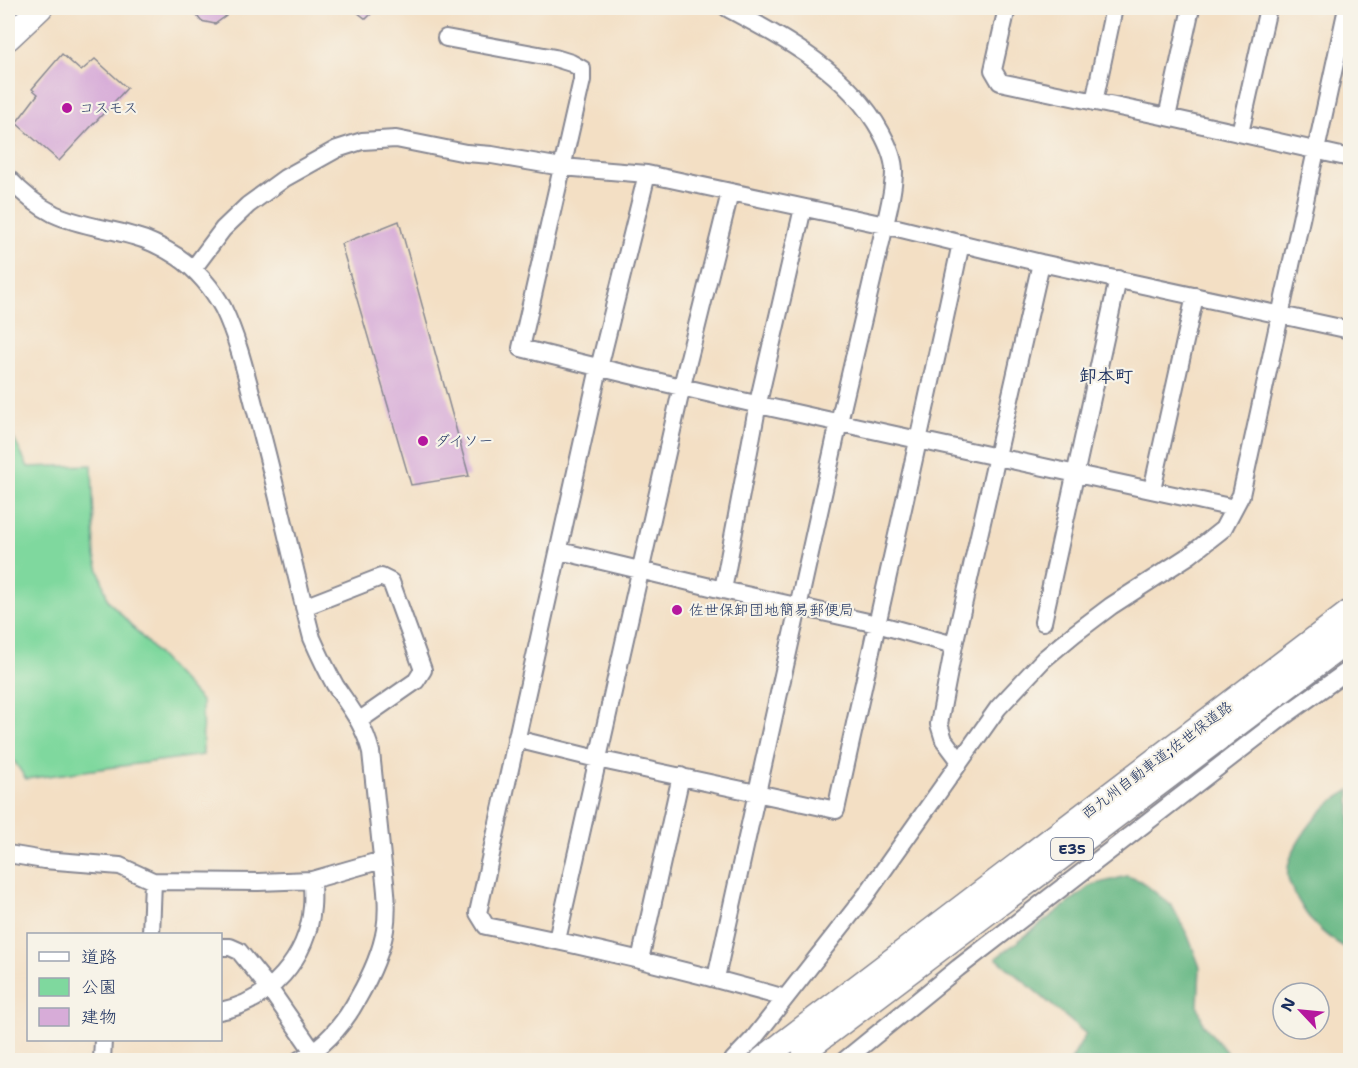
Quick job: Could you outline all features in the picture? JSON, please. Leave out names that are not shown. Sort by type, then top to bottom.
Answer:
[{"type":"highway","points":[[8,38],[40,8]]},
{"type":"highway","name":"西九州自動車道;佐世保道路","points":[[788,1056],[1350,612]]},
{"type":"highway","name":"西九州自動車道;佐世保道路","points":[[758,1049],[788,1056],[1350,639]]},
{"type":"street","points":[[716,978],[892,194],[894,169],[888,143],[874,118],[854,91],[802,51],[727,8]]},
{"type":"street","points":[[1004,8],[993,70],[1000,82],[1350,158]]},
{"type":"street","points":[[1094,102],[1114,8]]},
{"type":"street","points":[[1167,117],[1191,8]]},
{"type":"street","points":[[1240,133],[1268,8]]},
{"type":"street","points":[[733,1060],[758,1049],[785,998],[866,894],[998,708],[1044,659],[1111,606],[1190,555],[1223,529],[1241,495],[1347,8]]},
{"type":"street","points":[[446,38],[555,58],[582,69],[582,80],[521,348],[599,368],[839,422],[1234,508]]},
{"type":"street","points":[[193,268],[223,229],[257,198],[285,178],[337,149],[362,141],[396,139],[466,153],[562,167],[647,174],[1350,330]]},
{"type":"street","points":[[647,174],[599,368],[478,914],[486,926],[557,940],[716,978],[785,998]]},
{"type":"street","points":[[8,178],[33,200],[54,214],[98,229],[132,235],[179,258],[193,268],[222,306],[234,334],[269,457],[312,638],[321,660],[360,720],[367,735],[371,752],[386,914],[380,951],[365,986],[350,1012],[311,1058],[269,988],[239,951],[230,947],[222,947]]},
{"type":"street","points":[[557,940],[682,386],[730,193]]},
{"type":"street","points":[[723,590],[758,403],[802,208]]},
{"type":"street","points":[[516,739],[597,759],[836,810],[876,624],[920,440],[961,243]]},
{"type":"street","points":[[959,760],[944,740],[939,724],[954,645],[1041,263]]},
{"type":"street","points":[[1042,622],[1118,279]]},
{"type":"street","points":[[1152,490],[1195,296]]},
{"type":"street","points":[[560,551],[876,624],[954,645]]},
{"type":"street","points":[[304,607],[381,577],[391,582],[423,670],[416,681],[360,720]]},
{"type":"street","points":[[845,1060],[958,968],[1350,669]]},
{"type":"street","points":[[639,960],[681,776]]},
{"type":"street","points":[[8,854],[44,860],[120,866],[153,881],[312,880],[382,860]]},
{"type":"street","points":[[222,1011],[250,1001],[291,968],[304,943],[312,908],[312,880]]},
{"type":"street","points":[[151,933],[153,881]]},
{"type":"street","points":[[102,1060],[104,1041]]},
{"type":"green space","points":[[12,435],[28,467],[92,465],[95,557],[108,600],[202,702],[203,755],[26,779],[8,752],[8,437]]},
{"type":"green space","points":[[1350,790],[1350,950],[1336,942],[1312,921],[1290,885],[1288,869],[1290,859],[1300,839],[1314,820],[1330,804]]},
{"type":"green space","points":[[1127,876],[1141,881],[1172,906],[1188,936],[1200,967],[1198,1006],[1203,1024],[1233,1060],[1071,1060],[1086,1034],[996,958],[1092,885]]},
{"type":"building","points":[[191,8],[220,8],[226,16],[215,24],[201,21]]},
{"type":"building","points":[[352,8],[377,8],[366,19]]},
{"type":"building","name":"コスモス","points":[[62,54],[81,71],[95,59],[127,88],[59,161],[16,123],[38,94],[32,89]]},
{"type":"building","points":[[399,221],[469,476],[411,485],[341,244]]},
{"type":"place","name":"コスモス","points":[[67,108]]},
{"type":"place","name":"ダイソー","points":[[423,441]]},
{"type":"place","name":"佐世保卸団地簡易郵便局","points":[[677,610]]},
{"type":"district","name":"卸本町","points":[[1106,376]]}]
